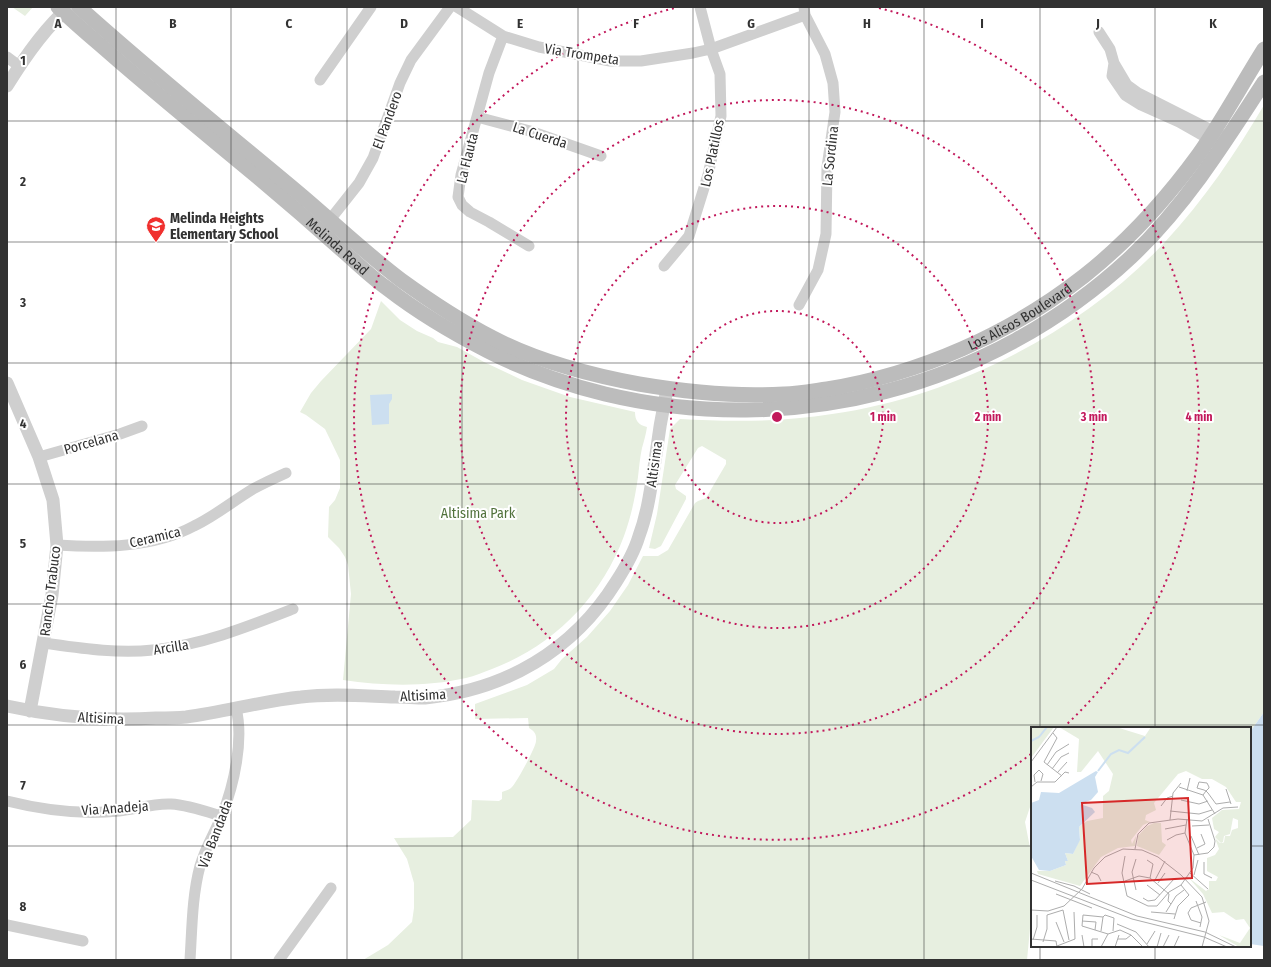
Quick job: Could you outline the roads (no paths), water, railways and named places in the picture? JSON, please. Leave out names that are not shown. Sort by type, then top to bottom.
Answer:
[{"type":"main road","name":"Melinda Road","points":[[79,7],[325,225],[387,289],[440,324],[488,351],[535,372],[565,383],[620,397],[664,405]]},
{"type":"main road","name":"Melinda Road","points":[[64,9],[169,105],[249,170],[449,312],[494,338],[520,350],[590,374],[667,389]]},
{"type":"main road","name":"Los Alisos Boulevard","points":[[667,389],[729,394],[785,394],[812,392],[858,384],[952,354],[1034,311],[1084,275],[1120,243],[1160,203],[1211,135],[1264,49]]},
{"type":"main road","name":"Los Alisos Boulevard","points":[[664,405],[708,409],[765,410],[845,402],[913,384],[975,361],[997,351],[1058,316],[1088,294],[1132,256],[1177,209],[1225,143],[1264,82]]},
{"type":"street","points":[[320,80],[371,7]]},
{"type":"street","name":"El Pandero","points":[[325,225],[359,183],[373,158],[400,83],[412,60],[450,7]]},
{"type":"street","name":"Via Trompeta","points":[[457,7],[503,36],[539,47],[610,61],[649,60],[711,49],[804,11]]},
{"type":"street","name":"Los Platillos","points":[[664,266],[689,236],[708,175],[721,116],[720,74],[711,49],[700,7]]},
{"type":"street","points":[[7,86],[50,25],[64,9]]},
{"type":"street","name":"La Sordina","points":[[799,306],[818,270],[826,234],[827,166],[835,112],[833,83],[825,54],[804,11]]},
{"type":"street","points":[[1099,32],[1110,49],[1114,63],[1128,84],[1138,93],[1225,143]]},
{"type":"street","name":"La Flauta","points":[[503,36],[488,73],[462,175],[458,197],[462,204],[470,212],[529,246]]},
{"type":"street","points":[[7,57],[20,66]]},
{"type":"street","name":"La Cuerda","points":[[477,117],[530,131],[601,156]]},
{"type":"street","name":"Rancho Trabuco","points":[[7,383],[39,457],[53,500],[57,545],[52,595],[44,644],[30,711]]},
{"type":"street","name":"Altisima","points":[[7,706],[30,711],[90,719],[185,717],[283,699],[314,695],[423,698],[453,694],[488,685],[523,670],[550,654],[569,639],[599,608],[627,565],[639,537],[648,507],[667,389]]},
{"type":"street","name":"Porcelana","points":[[39,457],[120,434],[142,426]]},
{"type":"street","name":"Ceramica","points":[[57,545],[110,546],[144,543],[171,536],[194,527],[254,489],[286,473]]},
{"type":"street","name":"Arcilla","points":[[44,644],[77,649],[119,651],[152,650],[190,644],[239,630],[293,609]]},
{"type":"street","name":"Via Bandada","points":[[190,960],[194,897],[200,866],[231,791],[239,742],[239,719],[236,708]]},
{"type":"street","name":"Via Anadeja","points":[[7,801],[24,806],[61,811],[102,812],[170,804],[189,806],[221,816]]},
{"type":"street","points":[[279,960],[331,888]]},
{"type":"street","points":[[7,925],[83,941]]},
{"type":"water","points":[[392,394],[392,399],[389,404],[389,424],[372,425],[370,395]]},
{"type":"water","points":[[1264,712],[1264,946],[1251,944],[1251,731]]},
{"type":"place","name":"Melinda Heights Elementary School","points":[[156,243]]},
{"type":"park label","name":"Altisima Park","points":[[478,513]]}]
